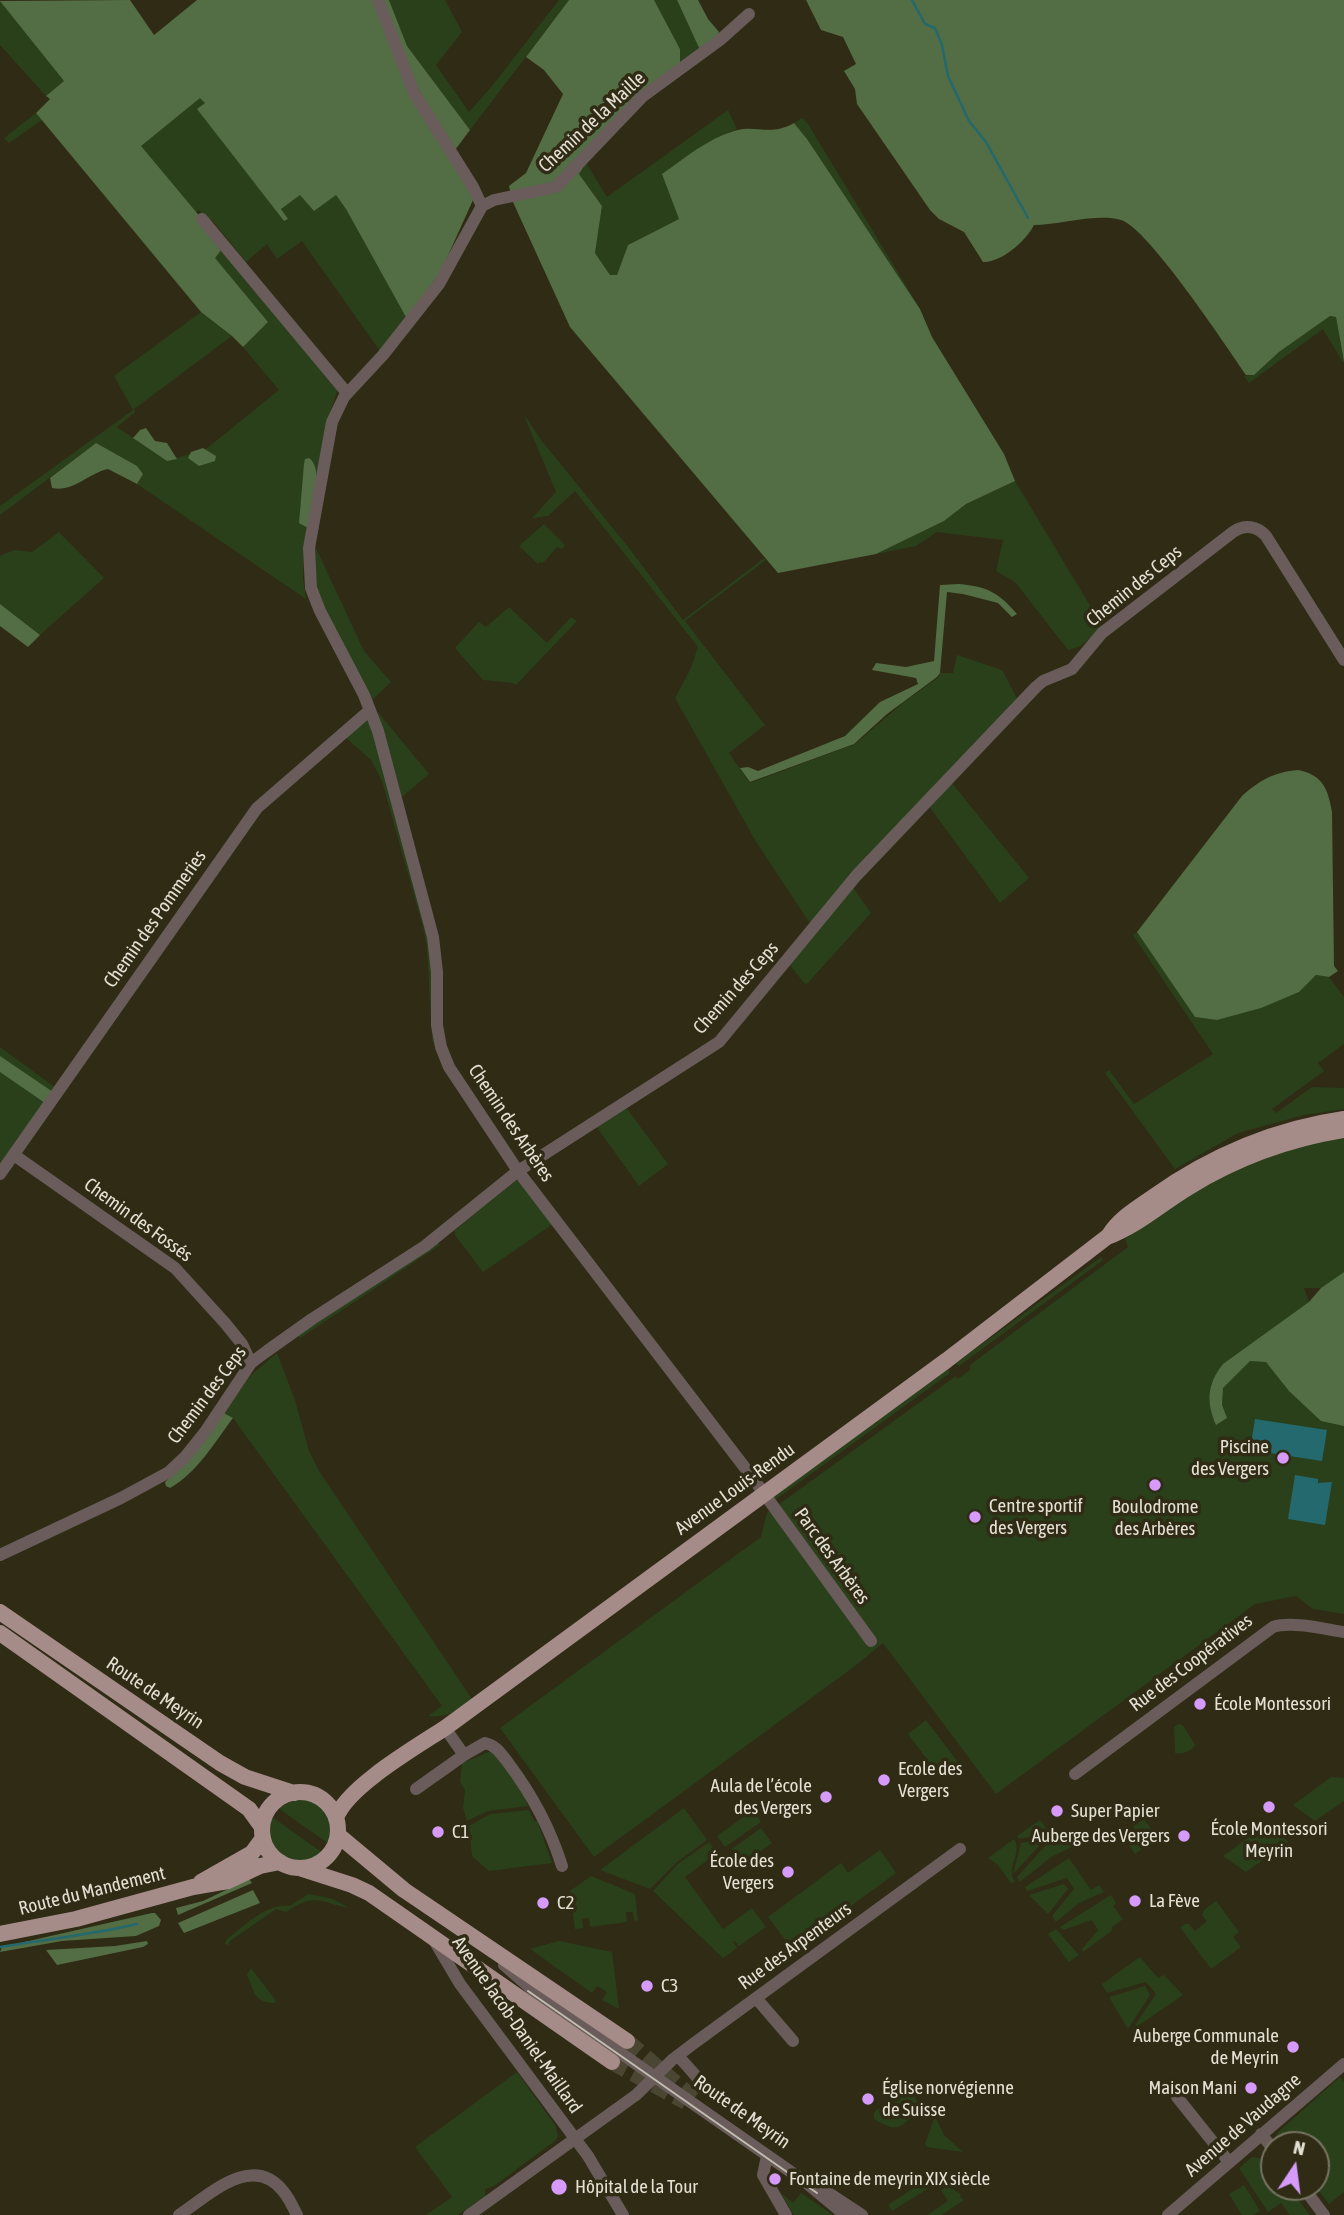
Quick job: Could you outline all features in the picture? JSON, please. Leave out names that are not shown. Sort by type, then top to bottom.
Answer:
[{"type":"main road","name":"Avenue Louis-Rendu","points":[[337,1826],[344,1803],[384,1769],[445,1728],[947,1360],[1107,1237],[1122,1218],[1211,1161],[1269,1136],[1344,1119]]},
{"type":"main road","name":"Avenue Louis-Rendu","points":[[1107,1237],[1129,1228],[1189,1187],[1241,1159],[1297,1139],[1344,1130]]},
{"type":"main road","name":"Route de Meyrin","points":[[0,1612],[220,1763],[245,1777],[294,1793]]},
{"type":"main road","name":"Route de Meyrin","points":[[0,1633],[249,1809],[262,1832]]},
{"type":"main road","name":"Avenue Louis-Rendu","points":[[318,1797],[335,1794],[384,1769]]},
{"type":"main road","points":[[612,2062],[361,1888],[280,1863],[268,1851],[262,1832],[270,1807],[280,1798],[294,1793],[318,1797],[329,1805],[337,1826],[404,1890],[626,2041]]},
{"type":"main road","points":[[299,1868],[313,1866],[325,1859],[335,1846],[337,1826]]},
{"type":"main road","name":"Route du Mandement","points":[[193,1887],[252,1853],[262,1832]]},
{"type":"main road","name":"Route du Mandement","points":[[0,1934],[228,1881],[260,1866],[280,1863]]},
{"type":"street","points":[[370,710],[311,589],[309,548],[332,422],[347,393],[383,355],[439,284],[482,206],[414,93],[378,0]]},
{"type":"street","name":"Chemin de la Maille","points":[[482,206],[494,200],[556,187],[642,97],[720,40],[749,14]]},
{"type":"street","points":[[202,219],[347,393]]},
{"type":"street","name":"Chemin des Ceps","points":[[0,1555],[121,1499],[169,1472],[205,1432],[251,1363],[312,1318],[425,1246],[518,1171],[719,1042],[856,876],[1035,687],[1072,669],[1102,633],[1238,529],[1251,527],[1266,536],[1344,660]]},
{"type":"street","name":"Chemin des Pommeries","points":[[0,1174],[257,808],[370,710]]},
{"type":"street","name":"Chemin des Arbères","points":[[370,710],[433,937],[437,972],[437,1025],[441,1047],[449,1067],[518,1171],[764,1493]]},
{"type":"street","name":"Chemin des Fossés","points":[[14,1155],[175,1268],[234,1333],[251,1363]]},
{"type":"street","name":"Parc des Arbères","points":[[764,1493],[871,1641]]},
{"type":"street","name":"Rue des Coopératives","points":[[1075,1774],[1273,1626],[1306,1626],[1344,1632]]},
{"type":"street","points":[[445,1728],[464,1755]]},
{"type":"street","points":[[416,1789],[485,1743],[494,1745],[529,1791],[556,1846],[562,1866]]},
{"type":"street","name":"Rue des Arpenteurs","points":[[656,2078],[677,2056],[960,1849]]},
{"type":"street","name":"Avenue Jacob-Daniel-Maillard","points":[[427,1932],[442,1951],[460,1984],[576,2140],[623,2215]]},
{"type":"street","points":[[477,1940],[543,1999]]},
{"type":"street","points":[[464,1958],[543,1999]]},
{"type":"street","points":[[757,1998],[793,2041]]},
{"type":"street","name":"Route de Meyrin","points":[[543,1999],[804,2181],[845,2215]]},
{"type":"street","points":[[677,2056],[689,2065],[706,2088],[712,2090]]},
{"type":"street","name":"Avenue de Vaudagne","points":[[1265,2131],[1344,2064]]},
{"type":"street","name":"Avenue Jacob-Daniel-Maillard","points":[[469,2215],[576,2140],[656,2078]]},
{"type":"street","points":[[1177,2097],[1229,2162]]},
{"type":"street","name":"Avenue de Vaudagne","points":[[1168,2215],[1260,2135]]},
{"type":"street","points":[[767,2156],[763,2175],[786,2215]]},
{"type":"street","points":[[179,2215],[229,2181],[249,2175],[264,2177],[283,2190],[297,2215]]},
{"type":"street","name":"Route de Meyrin","points":[[804,2181],[862,2215]]},
{"type":"green space","points":[[0,0],[64,81],[46,96],[0,45]]},
{"type":"green space","points":[[130,0],[154,35],[197,0],[373,0],[470,189],[473,200],[441,271],[407,319],[336,195],[314,211],[300,195],[281,209],[288,219],[284,221],[197,109],[205,103],[200,98],[141,146],[202,219],[222,249],[215,258],[268,322],[243,347],[201,312],[36,113],[50,99],[46,96],[64,81],[0,1]]},
{"type":"green space","points":[[381,0],[389,0],[407,46],[470,130],[455,150],[417,91]]},
{"type":"green space","points":[[389,0],[445,0],[462,32],[436,65],[469,112],[559,0],[569,0],[470,130],[407,46]]},
{"type":"green space","points":[[569,0],[654,0],[680,49],[680,64],[557,182],[511,194],[509,186],[526,173],[563,94],[544,70],[526,57]]},
{"type":"green space","points":[[654,0],[677,0],[700,50],[680,64],[680,49]]},
{"type":"green space","points":[[677,0],[698,0],[719,32],[717,38],[700,50]]},
{"type":"green space","points":[[806,0],[1344,0],[1344,362],[1336,317],[1330,316],[1279,352],[1254,375],[1246,375],[1167,265],[1133,228],[1121,220],[1101,218],[1034,225],[1013,250],[998,259],[983,262],[964,232],[939,219],[930,210],[857,104],[855,89],[844,71],[856,64],[843,37],[821,30]]},
{"type":"green space","points":[[200,97],[205,103],[198,109],[284,221],[287,219],[281,209],[300,194],[336,195],[346,209],[407,319],[380,351],[302,241],[277,259],[267,244],[246,262],[212,220],[209,222],[199,210],[196,212],[140,146]]},
{"type":"green space","points":[[728,110],[737,129],[706,143],[679,219],[628,245],[617,275],[610,275],[595,253],[602,206],[579,174],[586,163],[607,197]]},
{"type":"green space","points":[[36,113],[42,120],[9,143],[4,138]]},
{"type":"green space","points":[[802,118],[808,124],[920,309],[794,123]]},
{"type":"green space","points":[[794,123],[920,309],[932,337],[1004,454],[1015,481],[966,504],[944,521],[876,554],[778,573],[570,327],[512,200],[552,192],[586,163],[579,174],[602,206],[595,253],[610,275],[617,275],[628,245],[679,219],[662,174],[724,134],[742,129],[777,129]]},
{"type":"green space","points":[[222,249],[338,389],[328,418],[304,552],[303,578],[306,599],[137,484],[143,474],[96,443],[0,515],[0,506],[133,410],[114,376],[201,312],[232,336],[134,409],[135,412],[117,427],[167,461],[206,449],[279,390],[243,347],[268,322],[214,258]]},
{"type":"green space","points":[[1330,316],[1336,317],[1344,364],[1323,329],[1249,383],[1244,376],[1254,375],[1279,352]]},
{"type":"green space","points":[[523,413],[541,440],[629,548],[683,620],[764,558],[766,560],[685,621],[765,725],[729,753],[750,783],[855,744],[904,702],[939,677],[940,673],[953,673],[957,655],[1002,670],[1018,700],[811,925],[755,840],[675,698],[691,668],[698,647],[575,491],[548,516],[532,518],[556,492]]},
{"type":"green space","points":[[146,428],[155,441],[167,443],[177,459],[167,461],[133,438]]},
{"type":"green space","points":[[96,443],[137,466],[143,474],[137,484],[108,469],[67,488],[52,488],[50,478]]},
{"type":"green space","points":[[203,448],[216,456],[215,461],[199,466],[188,458],[191,452]]},
{"type":"green space","points":[[309,458],[314,463],[317,480],[308,528],[299,523],[304,464],[305,459]]},
{"type":"green space","points":[[1015,481],[1103,627],[1081,646],[1068,650],[1015,582],[996,571],[1003,540],[937,532],[916,546],[876,554],[944,521],[966,504]]},
{"type":"green space","points":[[544,524],[565,545],[562,549],[557,547],[543,563],[538,564],[519,546]]},
{"type":"green space","points":[[59,532],[104,578],[40,635],[0,604],[0,556],[14,550],[32,552]]},
{"type":"green space","points":[[314,544],[364,651],[391,682],[373,699],[339,639],[317,590],[314,577]]},
{"type":"green space","points":[[959,584],[992,592],[1017,614],[1012,617],[998,603],[947,592],[940,673],[937,677],[887,714],[854,744],[750,782],[740,768],[748,767],[758,771],[845,736],[880,702],[918,684],[916,678],[872,670],[876,663],[906,667],[934,661],[940,585]]},
{"type":"green space","points":[[0,604],[40,635],[28,647],[0,626]]},
{"type":"green space","points":[[509,607],[547,643],[571,617],[577,621],[516,685],[483,680],[455,648],[479,622],[486,627]]},
{"type":"green space","points":[[377,711],[429,774],[402,797]]},
{"type":"green space","points":[[367,721],[370,722],[428,929],[443,1069],[432,1039],[427,947],[423,927],[382,781],[371,760],[344,736]]},
{"type":"green space","points":[[1298,770],[1319,779],[1326,790],[1332,812],[1334,966],[1338,971],[1329,977],[1316,975],[1299,992],[1261,1008],[1217,1020],[1195,1017],[1137,932],[1242,796],[1268,778]]},
{"type":"green space","points":[[951,782],[1029,878],[1000,903],[928,805]]},
{"type":"green space","points":[[852,886],[871,913],[806,985],[789,964]]},
{"type":"green space","points":[[1137,932],[1195,1017],[1217,1020],[1298,992],[1316,975],[1329,977],[1344,997],[1344,1044],[1318,1063],[1324,1071],[1272,1109],[1276,1113],[1312,1087],[1344,1088],[1344,1109],[1304,1115],[1238,1133],[1175,1169],[1105,1073],[1109,1070],[1134,1104],[1213,1054],[1133,935]]},
{"type":"green space","points":[[0,1047],[56,1088],[0,1168]]},
{"type":"green space","points":[[0,1056],[53,1092],[45,1103],[0,1072]]},
{"type":"green space","points":[[625,1106],[668,1164],[639,1186],[596,1126]]},
{"type":"green space","name":"Centre sportif des Vergers","points":[[1344,1137],[1344,1272],[1321,1288],[1304,1288],[1309,1302],[1344,1324],[1344,1614],[1313,1609],[1296,1596],[1255,1604],[996,1794],[883,1643],[594,1857],[500,1728],[761,1537],[767,1513],[956,1376],[958,1379],[970,1370],[970,1365],[1128,1247],[1125,1239],[1200,1189],[1239,1168],[1289,1149]]},
{"type":"green space","points":[[518,1179],[553,1224],[483,1272],[455,1235],[455,1230]]},
{"type":"green space","points":[[437,1242],[440,1245],[300,1338],[297,1334]]},
{"type":"green space","points":[[1101,1257],[1103,1260],[959,1366],[956,1363]]},
{"type":"green space","points":[[1344,1272],[1344,1426],[1321,1421],[1289,1391],[1266,1362],[1250,1361],[1223,1388],[1222,1405],[1227,1418],[1216,1425],[1210,1393],[1223,1364],[1309,1302],[1321,1288]]},
{"type":"green space","points":[[277,1353],[295,1400],[309,1451],[319,1471],[472,1699],[452,1712],[442,1716],[428,1716],[442,1706],[233,1418],[224,1413],[250,1376]]},
{"type":"green space","points":[[948,1369],[950,1373],[775,1500],[773,1496]]},
{"type":"green space","points":[[224,1413],[233,1418],[205,1456],[180,1482],[170,1488],[166,1486],[165,1482],[188,1461]]},
{"type":"green space","points":[[926,1720],[960,1765],[942,1779],[908,1734]]},
{"type":"green space","points":[[1183,1725],[1195,1745],[1189,1751],[1175,1753],[1174,1727]]},
{"type":"green space","points":[[491,1751],[495,1752],[528,1806],[488,1811],[467,1821],[463,1808],[465,1790],[460,1782],[462,1763]]},
{"type":"green space","points":[[1331,1777],[1344,1778],[1344,1801],[1315,1821],[1293,1805]]},
{"type":"green space","points":[[296,1799],[313,1802],[325,1812],[331,1827],[329,1844],[278,1808]]},
{"type":"green space","points":[[684,1808],[707,1840],[677,1862],[650,1889],[600,1870]]},
{"type":"green space","points":[[529,1810],[534,1821],[537,1821],[552,1863],[489,1871],[472,1856],[469,1826],[490,1814]]},
{"type":"green space","points":[[753,1810],[761,1822],[725,1847],[717,1836]]},
{"type":"green space","points":[[272,1817],[323,1853],[302,1861],[282,1856],[271,1840],[269,1829]]},
{"type":"green space","points":[[1144,1819],[1158,1838],[1135,1854],[1126,1841],[1137,1833],[1133,1827]]},
{"type":"green space","points":[[1040,1820],[1057,1842],[1065,1837],[1072,1847],[1051,1857],[1020,1882],[1017,1877],[1047,1844],[1040,1835],[1019,1839],[1017,1836]]},
{"type":"green space","points":[[1272,1821],[1288,1842],[1246,1872],[1223,1856]]},
{"type":"green space","points":[[761,1828],[772,1843],[744,1864],[732,1849]]},
{"type":"green space","points":[[1014,1839],[1017,1850],[1012,1876],[1015,1882],[1011,1883],[997,1864],[988,1858]]},
{"type":"green space","points":[[1039,1840],[1041,1844],[1013,1874],[1021,1843]]},
{"type":"green space","points":[[709,1842],[717,1853],[685,1877],[723,1929],[752,1908],[766,1927],[739,1946],[733,1942],[737,1948],[723,1958],[653,1891],[678,1864]]},
{"type":"green space","points":[[880,1850],[896,1873],[792,1949],[768,1917],[841,1863],[848,1873]]},
{"type":"green space","points":[[1069,1858],[1091,1890],[1099,1885],[1104,1892],[1079,1903],[1056,1922],[1052,1916],[1074,1889],[1067,1878],[1027,1891],[1025,1887]]},
{"type":"green space","points":[[591,1876],[635,1894],[638,1920],[634,1921],[633,1912],[626,1912],[627,1922],[590,1927],[589,1918],[582,1919],[583,1928],[575,1929],[570,1891]]},
{"type":"green space","points":[[249,1879],[252,1883],[178,1915],[176,1908],[203,1901]]},
{"type":"green space","points":[[1064,1884],[1068,1889],[1048,1914],[1029,1895]]},
{"type":"green space","points":[[253,1890],[260,1903],[184,1933],[178,1923]]},
{"type":"green space","points":[[308,1894],[333,1899],[349,1908],[311,1900],[286,1912],[276,1909],[228,1945],[225,1944],[226,1940],[264,1912],[272,1908],[290,1906]]},
{"type":"green space","points":[[1111,1895],[1116,1903],[1113,1906],[1123,1919],[1111,1928],[1113,1930],[1083,1952],[1082,1949],[1098,1930],[1092,1920],[1063,1930],[1060,1927]]},
{"type":"green space","points":[[1216,1901],[1239,1932],[1233,1937],[1241,1947],[1211,1969],[1180,1927],[1189,1924],[1195,1931],[1207,1921],[1202,1915],[1204,1910]]},
{"type":"green space","points":[[152,1913],[161,1920],[159,1926],[136,1936],[62,1941],[0,1952],[2,1947]]},
{"type":"green space","points":[[1056,1929],[1079,1955],[1069,1962],[1048,1934]]},
{"type":"green space","points":[[147,1941],[148,1944],[143,1947],[57,1965],[46,1950],[115,1946]]},
{"type":"green space","points":[[559,1941],[612,1952],[619,2009],[602,2000],[607,1992],[597,1986],[592,1993],[530,1949]]},
{"type":"green space","points":[[1140,1957],[1158,1978],[1164,1975],[1183,1995],[1132,2030],[1156,1994],[1146,1982],[1107,1993],[1102,1984]]},
{"type":"green space","points":[[251,1968],[276,2001],[274,2003],[262,2001],[256,1995],[247,1975]]},
{"type":"green space","points":[[1145,1986],[1150,1995],[1128,2029],[1109,1997]]},
{"type":"green space","points":[[517,2072],[555,2125],[558,2135],[556,2140],[494,2186],[485,2189],[485,2196],[458,2215],[426,2215],[452,2197],[415,2147]]},
{"type":"green space","points":[[1340,2077],[1344,2082],[1344,2192],[1329,2204],[1327,2201],[1330,2201],[1330,2131],[1279,2131]]},
{"type":"green space","points":[[905,2089],[913,2093],[920,2111],[898,2127],[874,2119],[874,2112]]},
{"type":"green space","points":[[935,2116],[944,2135],[963,2152],[927,2147],[925,2144]]},
{"type":"green space","points":[[1252,2157],[1260,2158],[1260,2200],[1239,2168]]},
{"type":"green space","points":[[932,2176],[937,2183],[892,2211],[888,2205]]},
{"type":"green space","points":[[1244,2185],[1260,2211],[1253,2215],[1242,2215],[1229,2194]]},
{"type":"green space","points":[[947,2186],[961,2194],[960,2197],[964,2200],[941,2215],[927,2215],[948,2201],[941,2190]]},
{"type":"green space","points":[[780,2192],[793,2203],[801,2193],[833,2215],[794,2215]]},
{"type":"green space","points":[[1261,2201],[1299,2201],[1310,2215],[1290,2215],[1281,2203],[1268,2212]]},
{"type":"water","points":[[1255,1419],[1327,1430],[1322,1461],[1250,1450]]},
{"type":"water","name":"Piscine des Vergers","points":[[1295,1475],[1318,1479],[1318,1483],[1332,1482],[1325,1525],[1288,1519]]},
{"type":"waterway","points":[[912,0],[925,24],[935,28],[942,45],[948,76],[969,121],[986,142],[1028,218]]},
{"type":"waterway","points":[[0,1947],[137,1924]]},
{"type":"tunnel","points":[[627,2041],[694,2099]]},
{"type":"tunnel","points":[[612,2062],[686,2102]]},
{"type":"tram line","points":[[528,1991],[817,2193]]},
{"type":"place","name":"Piscine des Vergers","points":[[1283,1458]]},
{"type":"place","name":"Boulodrome des Arbères","points":[[1155,1485]]},
{"type":"place","name":"Centre sportif des Vergers","points":[[975,1517]]},
{"type":"place","name":"École Montessori","points":[[1200,1704]]},
{"type":"place","name":"Ecole des Vergers","points":[[884,1780]]},
{"type":"place","name":"Aula de l’école des Vergers","points":[[826,1797]]},
{"type":"place","name":"École Montessori Meyrin","points":[[1269,1807]]},
{"type":"place","name":"Super Papier","points":[[1057,1811]]},
{"type":"place","name":"C1","points":[[438,1832]]},
{"type":"place","name":"Auberge des Vergers","points":[[1184,1836]]},
{"type":"place","name":"École des Vergers","points":[[788,1872]]},
{"type":"place","name":"La Fève","points":[[1135,1901]]},
{"type":"place","name":"C2","points":[[543,1903]]},
{"type":"place","name":"C3","points":[[647,1986]]},
{"type":"place","name":"Auberge Communale de Meyrin","points":[[1293,2047]]},
{"type":"place","name":"Maison Mani","points":[[1251,2088]]},
{"type":"place","name":"Église norvégienne de Suisse","points":[[868,2099]]},
{"type":"place","name":"Fontaine de meyrin XIX siècle","points":[[775,2179]]},
{"type":"place","name":"Hôpital de la Tour","points":[[559,2187]]}]
